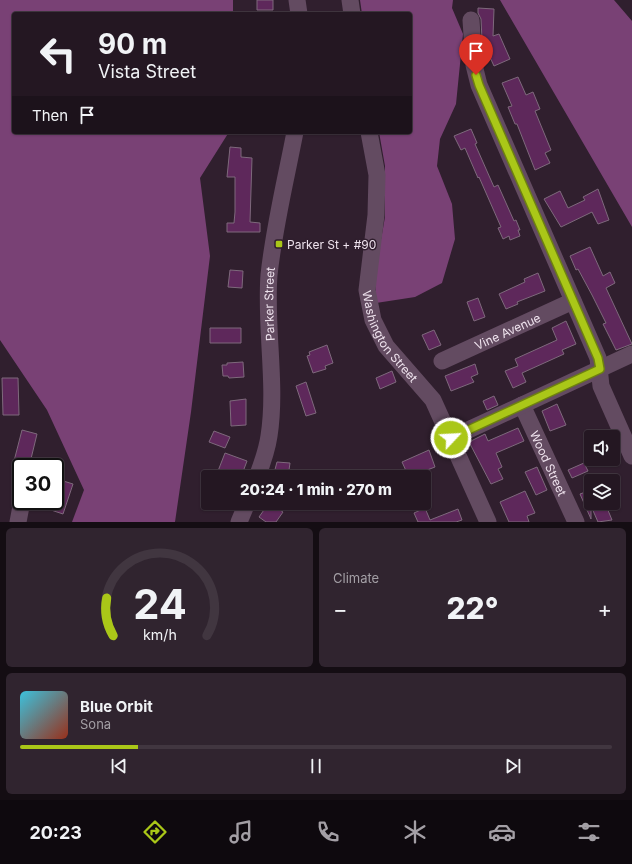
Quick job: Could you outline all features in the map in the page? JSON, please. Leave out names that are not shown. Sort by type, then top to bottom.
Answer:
[{"type":"street","points":[[297,0],[299,12]]},
{"type":"street","points":[[350,0],[352,12]]},
{"type":"street","points":[[471,20],[474,65],[479,85],[598,358],[601,386],[632,456]]},
{"type":"street","name":"Parker Street","points":[[259,470],[269,436],[271,413],[268,314],[269,276],[274,241],[295,134]]},
{"type":"street","name":"Washington Street","points":[[369,134],[377,175],[376,215],[368,277],[369,304],[372,315],[386,346],[433,400],[488,522]]},
{"type":"street","name":"Vine Avenue","points":[[442,361],[573,301]]},
{"type":"street","points":[[451,438],[632,354]]},
{"type":"street","name":"Wood Street","points":[[522,405],[576,522]]},
{"type":"street","points":[[18,522],[20,510]]},
{"type":"street","points":[[239,522],[244,510]]},
{"type":"shaded area","points":[[0,0],[233,0],[233,12],[12,12],[12,134],[228,134],[200,178],[210,256],[191,412],[175,522],[72,522],[84,490],[47,410],[0,340]]},
{"type":"shaded area","points":[[360,0],[453,0],[452,8],[463,34],[456,104],[440,139],[437,166],[452,204],[455,239],[442,283],[415,297],[376,303],[375,274],[385,217],[385,166],[379,134],[412,134],[412,12],[362,12]]},
{"type":"shaded area","points":[[500,0],[614,0],[632,21],[632,227]]},
{"type":"building","points":[[257,0],[273,0],[273,10],[257,10]]},
{"type":"building","points":[[478,8],[494,9],[493,36],[499,34],[510,59],[494,66],[482,40],[481,19],[478,13]]},
{"type":"building","points":[[518,77],[526,95],[533,92],[540,109],[535,111],[551,150],[545,153],[550,163],[535,170],[517,124],[515,124],[508,107],[512,106],[502,83]]},
{"type":"building","points":[[471,129],[477,143],[475,144],[494,187],[498,185],[514,221],[516,220],[520,230],[518,230],[520,236],[510,240],[509,236],[503,239],[498,228],[501,227],[479,177],[478,178],[465,148],[461,150],[454,136]]},
{"type":"building","points":[[230,147],[241,148],[241,157],[252,158],[250,222],[260,223],[260,232],[227,232],[227,223],[234,223],[235,212],[235,177],[227,177]]},
{"type":"building","points":[[598,189],[609,220],[598,224],[592,212],[561,227],[544,199],[560,191],[568,208],[585,200],[583,197]]},
{"type":"building","points":[[590,247],[603,276],[610,272],[615,283],[606,288],[632,344],[616,350],[603,324],[606,323],[578,269],[576,270],[570,256]]},
{"type":"building","points":[[230,270],[243,271],[242,288],[228,287]]},
{"type":"building","points":[[538,273],[545,291],[517,302],[518,304],[506,309],[499,294],[525,282],[524,279]]},
{"type":"building","points":[[478,298],[485,317],[474,321],[467,302]]},
{"type":"building","points":[[566,321],[576,344],[562,350],[564,354],[522,373],[526,382],[513,388],[505,371],[518,366],[515,359],[557,340],[552,328]]},
{"type":"building","points":[[210,328],[241,328],[241,343],[210,343]]},
{"type":"building","points":[[434,330],[441,345],[429,350],[422,335]]},
{"type":"building","points":[[327,345],[333,363],[325,366],[326,369],[313,373],[307,356],[310,355],[309,352]]},
{"type":"building","points":[[243,362],[244,377],[229,378],[228,376],[223,376],[222,365],[227,365],[227,363]]},
{"type":"building","points":[[475,364],[478,374],[471,377],[474,382],[451,391],[445,376]]},
{"type":"building","points":[[392,371],[396,382],[380,389],[376,378]]},
{"type":"building","points":[[2,378],[18,378],[19,415],[3,415]]},
{"type":"building","points":[[306,382],[316,413],[306,416],[296,386]]},
{"type":"building","points":[[494,396],[498,405],[487,410],[483,401]]},
{"type":"building","points":[[246,399],[246,425],[231,426],[230,401]]},
{"type":"building","points":[[557,404],[566,425],[550,431],[542,411]]},
{"type":"building","points":[[518,428],[524,441],[496,453],[502,467],[498,469],[503,479],[491,484],[469,442],[485,434],[488,441]]},
{"type":"building","points":[[22,430],[37,434],[31,458],[15,458]]},
{"type":"building","points":[[214,431],[230,437],[225,448],[209,442]]},
{"type":"building","points":[[429,450],[435,467],[427,470],[406,470],[402,462]]},
{"type":"building","points":[[225,453],[247,461],[244,470],[218,470]]},
{"type":"building","points":[[277,462],[290,463],[289,470],[275,470]]},
{"type":"building","points":[[584,463],[584,466],[588,471],[572,478],[568,470]]},
{"type":"building","points":[[537,467],[547,490],[536,495],[525,472]]},
{"type":"building","points":[[64,481],[73,484],[63,514],[51,510],[64,510]]},
{"type":"building","points":[[525,491],[535,513],[527,516],[529,522],[509,522],[500,502]]},
{"type":"building","points":[[584,493],[584,503],[580,494]]},
{"type":"building","points":[[458,509],[462,520],[456,522],[418,522],[414,513],[421,510],[426,510],[430,520]]},
{"type":"building","points":[[264,510],[280,510],[283,512],[276,522],[266,522],[259,517]]},
{"type":"building","points":[[587,510],[591,510],[591,519]]},
{"type":"building","points":[[593,510],[608,510],[612,520],[598,522]]},
{"type":"place","name":"Parker St + #90","points":[[279,244]]},
{"type":"route","points":[[451,438],[600,369],[598,358],[479,85],[476,75]]}]
